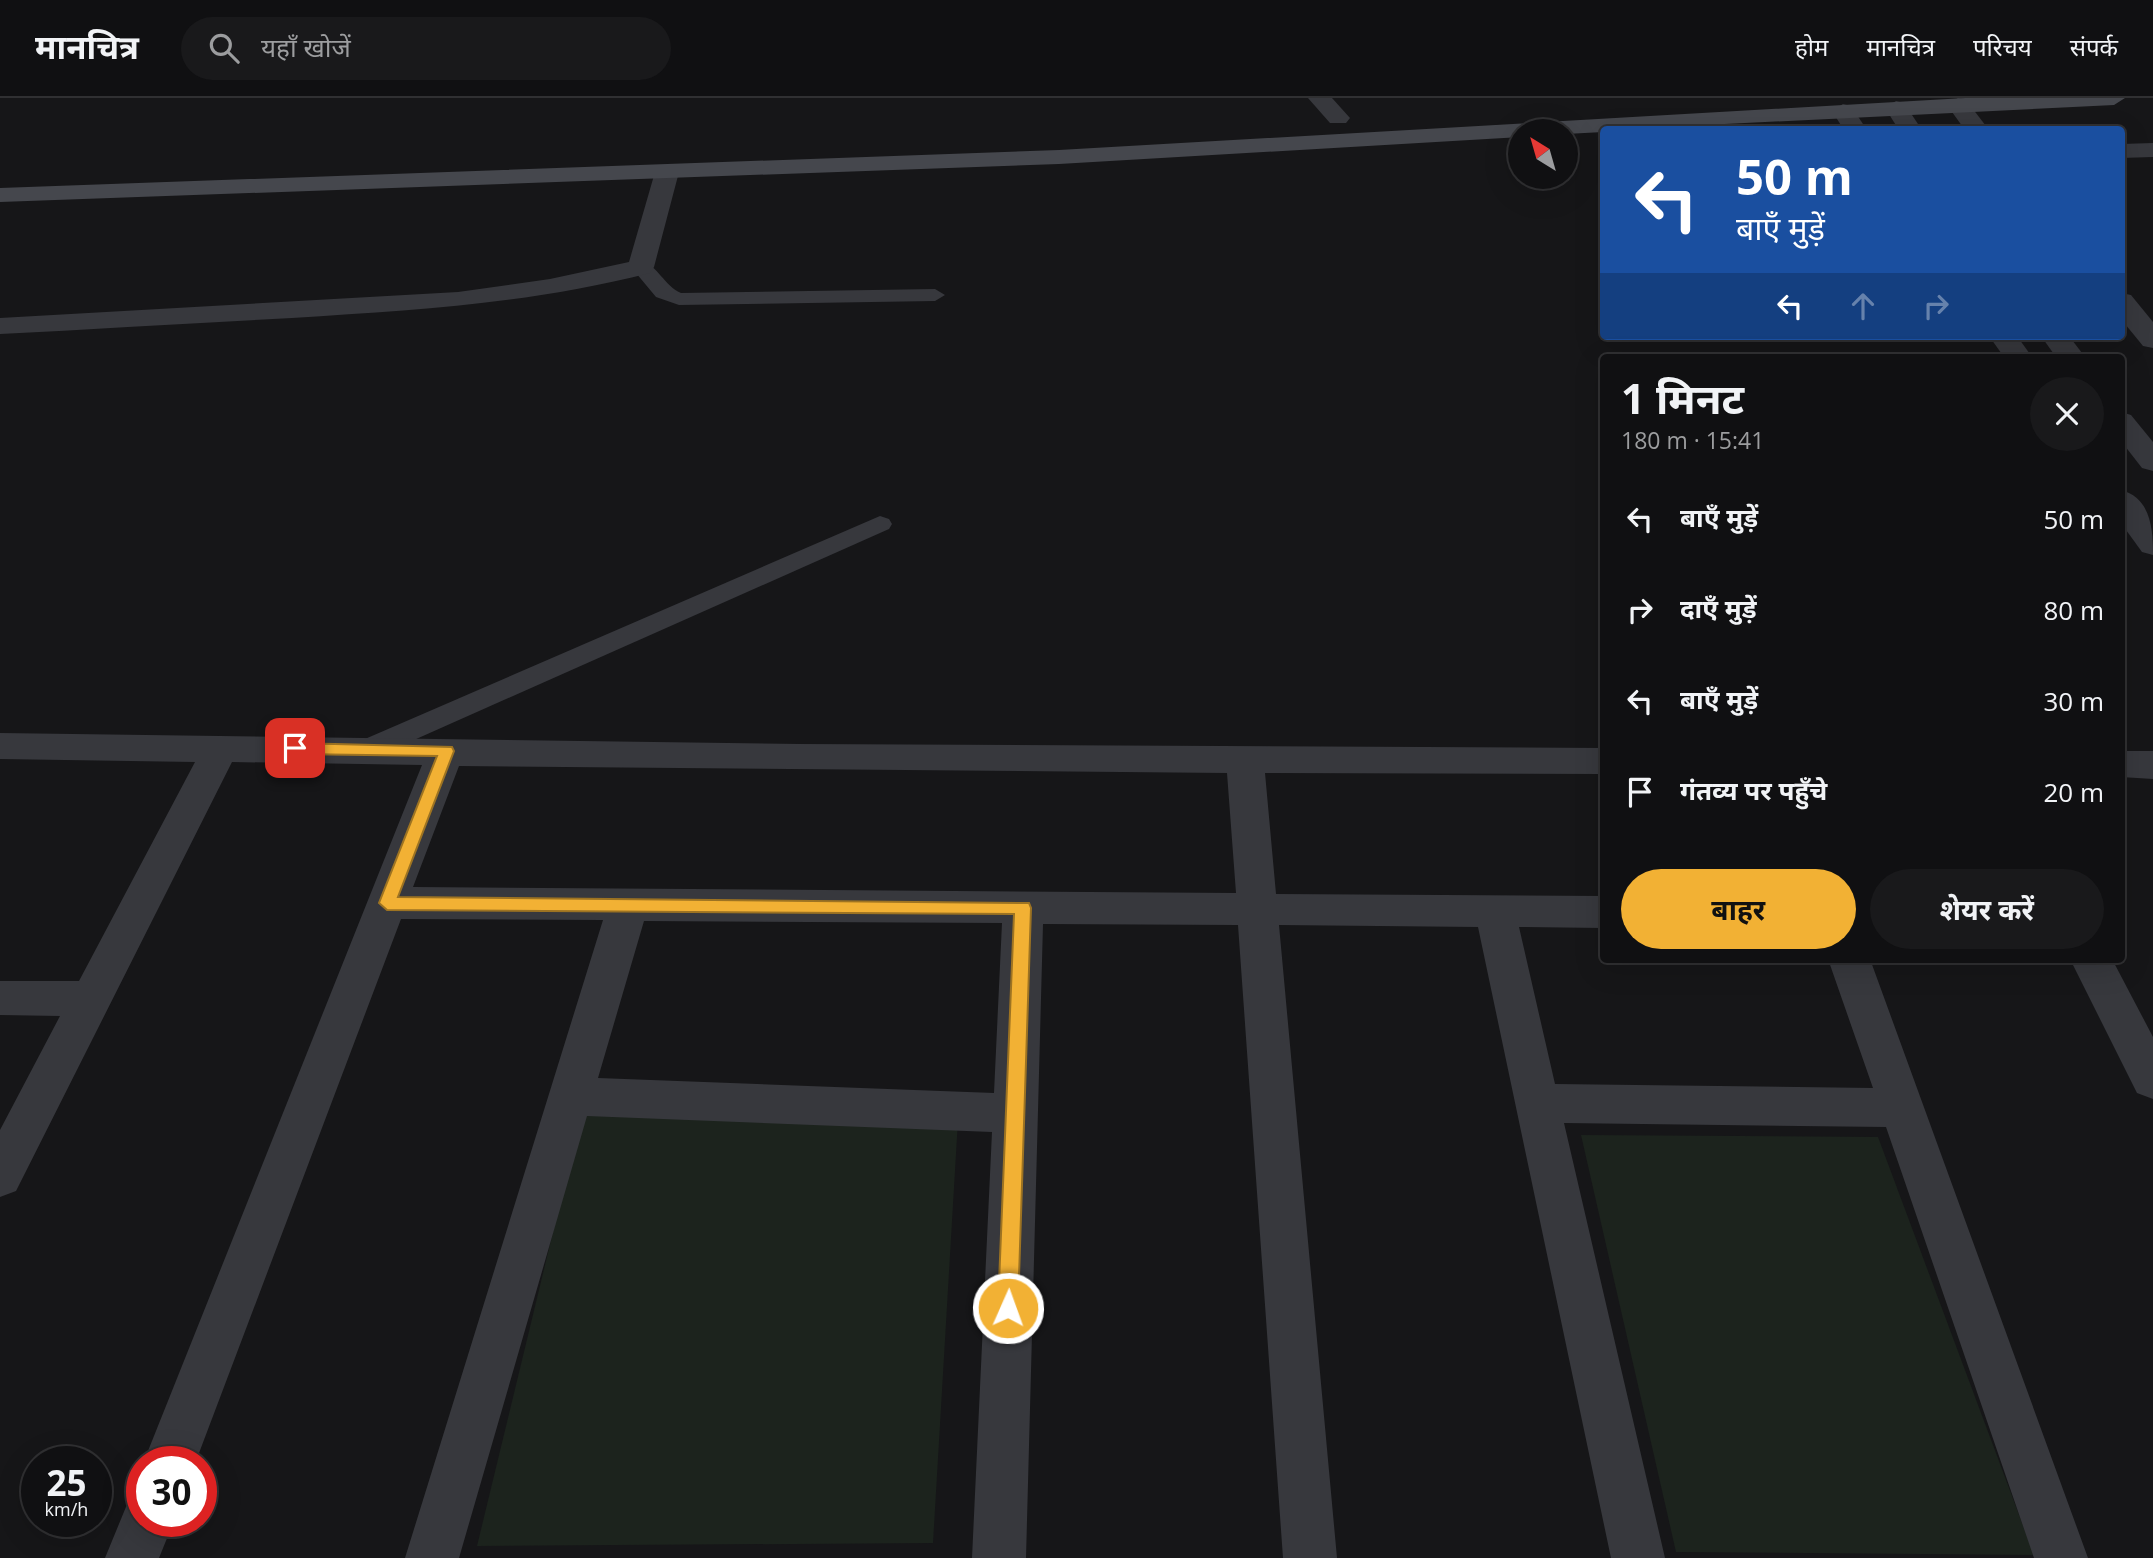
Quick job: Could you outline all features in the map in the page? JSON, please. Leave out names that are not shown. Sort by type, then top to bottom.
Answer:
[{"type":"main road","points":[[1315,109],[1338,118],[1702,98]]},
{"type":"main road","points":[[0,195],[1059,157],[1775,106],[1849,120],[1896,108],[2114,98]]},
{"type":"street","points":[[1958,105],[1975,126]]},
{"type":"street","points":[[1896,108],[1908,126]]},
{"type":"street","points":[[2125,151],[2153,150]]},
{"type":"street","points":[[0,326],[457,300],[520,294],[641,267],[667,172]]},
{"type":"street","points":[[2125,306],[2153,340]]},
{"type":"street","points":[[2058,340],[2069,354]]},
{"type":"street","points":[[2125,426],[2153,462]]},
{"type":"street","points":[[2125,506],[2153,545]]},
{"type":"street","points":[[0,746],[800,757],[1600,761]]},
{"type":"street","points":[[0,1176],[221,747]]},
{"type":"street","points":[[176,1446],[446,751]]},
{"type":"street","points":[[1245,759],[1310,1558]]},
{"type":"street","points":[[2125,764],[2153,765]]},
{"type":"street","points":[[387,903],[1600,912]]},
{"type":"street","points":[[432,1558],[628,905]]},
{"type":"street","points":[[999,1558],[1023,908]]},
{"type":"street","points":[[1496,911],[1638,1558]]},
{"type":"street","points":[[1850,963],[2061,1558]]},
{"type":"street","points":[[2093,963],[2153,1080]]},
{"type":"street","points":[[0,998],[91,999]]},
{"type":"street","points":[[569,1096],[1015,1113]]},
{"type":"street","points":[[1538,1103],[1902,1108]]},
{"type":"street","points":[[132,1558],[141,1537]]},
{"type":"lane","points":[[641,267],[663,293],[679,299],[935,295]]},
{"type":"lane","points":[[368,749],[880,524]]},
{"type":"shaded area","points":[[959,1103],[933,1543],[477,1546],[584,1104]]},
{"type":"shaded area","points":[[1581,1135],[1878,1137],[2034,1555],[1676,1552]]},
{"type":"route","points":[[295,748],[446,751],[387,903],[1023,908],[1008,1308]]}]
